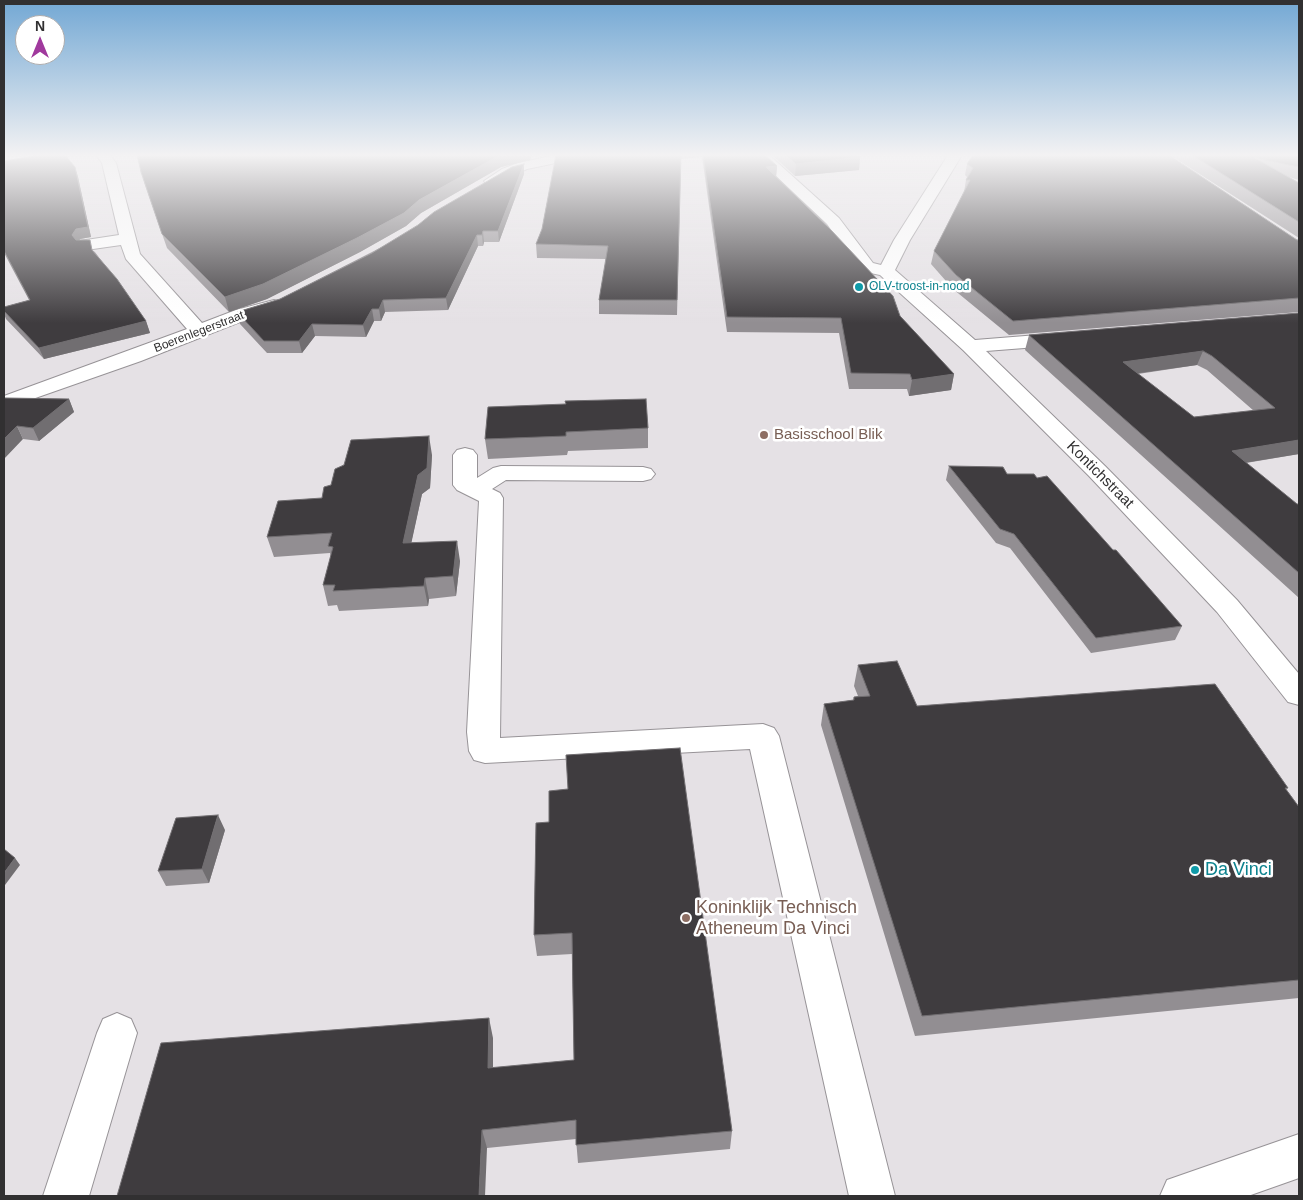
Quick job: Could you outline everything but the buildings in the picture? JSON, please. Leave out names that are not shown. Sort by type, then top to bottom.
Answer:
[{"type":"street","points":[[120,211],[132,255],[199,331]]},
{"type":"street","points":[[822,211],[833,221],[851,248],[867,267],[886,271],[920,211]]},
{"type":"street","points":[[86,245],[126,239]]},
{"type":"street","name":"Kontichstraat","points":[[886,271],[970,346],[1168,543],[1227,606],[1299,694]]},
{"type":"street","name":"Boerenlegerstraat","points":[[4,404],[290,298]]},
{"type":"street","points":[[970,346],[1079,338]]},
{"type":"street","points":[[465,455],[465,485],[491,498],[483,732],[484,751],[763,736],[872,1196]]},
{"type":"street","points":[[474,490],[501,473],[642,474]]},
{"type":"street","points":[[66,1196],[117,1033]]},
{"type":"street","points":[[1183,1196],[1299,1156]]},
{"type":"place","name":"OLV-troost-in-nood","points":[[859,287]]},
{"type":"place","name":"Basisschool Blik","points":[[764,435]]},
{"type":"place","name":"Da Vinci","points":[[1195,870]]},
{"type":"place","name":"Koninklijk Technisch Atheneum Da Vinci","points":[[686,918]]}]
